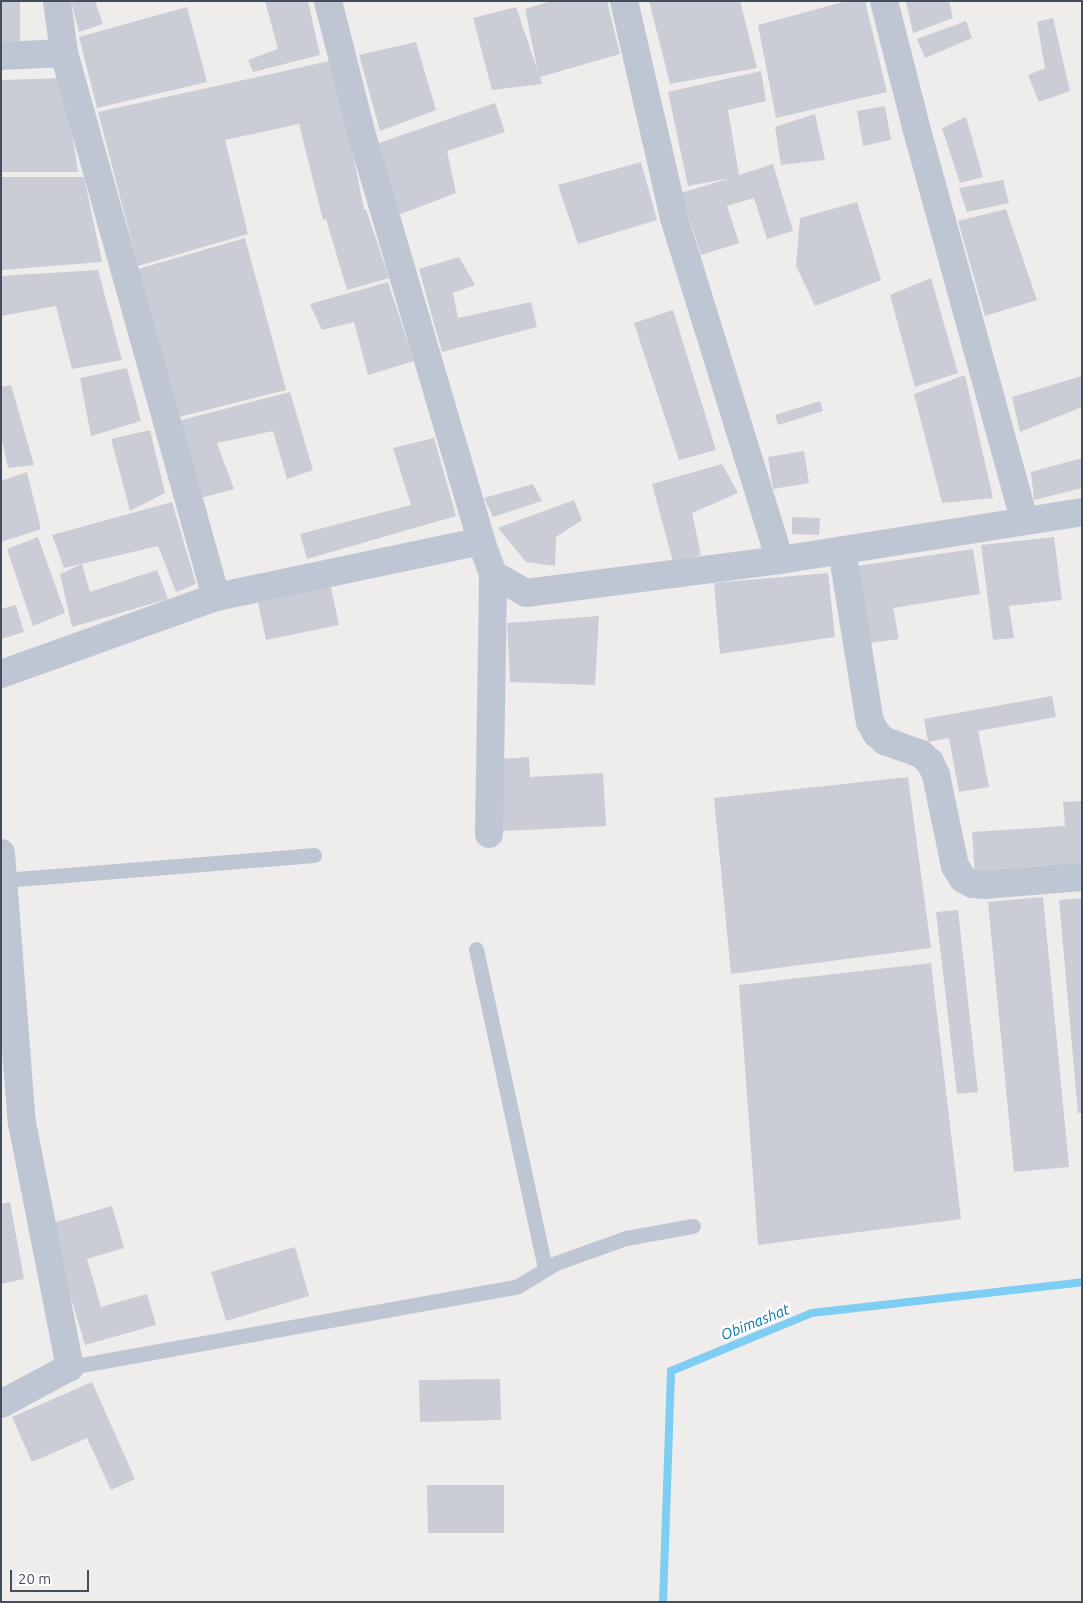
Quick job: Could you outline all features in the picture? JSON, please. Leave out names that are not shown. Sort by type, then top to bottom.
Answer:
[{"type":"street","points":[[57,1],[64,52],[216,598]]},
{"type":"street","points":[[328,1],[362,139],[481,541],[493,574],[489,834]]},
{"type":"street","points":[[624,1],[674,218],[780,560]]},
{"type":"street","points":[[884,1],[919,137],[1024,520]]},
{"type":"street","points":[[1,56],[64,52]]},
{"type":"street","points":[[493,574],[526,593],[780,560],[1082,512]]},
{"type":"street","points":[[1,674],[216,598],[481,541]]},
{"type":"street","points":[[842,550],[870,722],[885,741],[921,754],[930,762],[936,775],[955,866],[963,879],[973,884],[985,885],[1082,877]]},
{"type":"street","points":[[1,853],[22,1123],[70,1367],[1,1404]]},
{"type":"lane","points":[[4,880],[314,855]]},
{"type":"lane","points":[[476,949],[545,1269]]},
{"type":"lane","points":[[70,1367],[518,1286],[556,1263],[626,1238],[693,1226]]},
{"type":"building","points":[[1,1],[20,1],[20,49],[1,49]]},
{"type":"building","points":[[71,1],[95,1],[103,24],[79,32]]},
{"type":"building","points":[[265,1],[308,1],[320,55],[253,72],[248,60],[278,49]]},
{"type":"building","points":[[552,1],[607,1],[620,54],[540,77],[542,84],[492,90],[473,18],[516,7],[538,72],[525,9]]},
{"type":"building","points":[[649,1],[740,1],[757,68],[670,84]]},
{"type":"building","points":[[847,1],[865,1],[887,92],[776,118],[758,25]]},
{"type":"building","points":[[906,1],[949,1],[953,18],[913,33]]},
{"type":"building","points":[[187,7],[207,82],[97,108],[79,37]]},
{"type":"building","points":[[1053,18],[1070,91],[1039,102],[1028,75],[1045,68],[1037,22]]},
{"type":"building","points":[[966,21],[972,38],[925,58],[917,39]]},
{"type":"building","points":[[416,42],[436,110],[380,131],[359,55]]},
{"type":"building","points":[[334,60],[364,209],[366,209],[389,278],[347,290],[326,219],[323,220],[299,124],[225,140],[248,234],[138,266],[98,112]]},
{"type":"building","points":[[761,71],[766,101],[728,110],[739,175],[773,164],[793,231],[767,239],[754,198],[727,206],[739,243],[701,255],[681,193],[730,178],[688,186],[668,92]]},
{"type":"building","points":[[64,78],[78,172],[1,172],[1,80]]},
{"type":"building","points":[[495,103],[505,132],[447,151],[456,193],[398,215],[379,143]]},
{"type":"building","points":[[885,106],[891,140],[863,146],[857,111]]},
{"type":"building","points":[[815,114],[825,160],[781,165],[775,127]]},
{"type":"building","points":[[966,117],[983,177],[960,183],[942,128]]},
{"type":"building","points":[[641,162],[657,220],[578,244],[558,185]]},
{"type":"building","points":[[1,177],[84,177],[102,262],[1,270]]},
{"type":"building","points":[[1003,180],[1009,203],[967,212],[959,188]]},
{"type":"building","points":[[857,202],[881,280],[815,306],[796,266],[800,218]]},
{"type":"building","points":[[1006,209],[1037,300],[985,316],[958,221]]},
{"type":"building","points":[[245,238],[286,390],[179,417],[138,269]]},
{"type":"building","points":[[459,257],[475,285],[453,293],[458,318],[531,302],[537,327],[442,352],[419,269]]},
{"type":"building","points":[[98,270],[122,360],[72,369],[56,306],[1,316],[1,276]]},
{"type":"building","points":[[931,278],[958,373],[915,387],[890,295]]},
{"type":"building","points":[[388,282],[414,361],[368,375],[354,322],[322,330],[310,304]]},
{"type":"building","points":[[673,310],[716,450],[679,460],[634,323]]},
{"type":"building","points":[[127,368],[141,421],[91,436],[80,378]]},
{"type":"building","points":[[965,375],[993,498],[942,503],[914,394]]},
{"type":"building","points":[[1082,376],[1082,407],[1020,432],[1012,397]]},
{"type":"building","points":[[11,385],[34,465],[8,468],[1,435],[1,387]]},
{"type":"building","points":[[290,392],[313,470],[287,479],[273,431],[217,443],[234,489],[197,499],[178,421]]},
{"type":"building","points":[[820,401],[823,411],[778,425],[775,415]]},
{"type":"building","points":[[150,430],[165,493],[130,511],[111,439]]},
{"type":"building","points":[[434,438],[456,516],[307,559],[300,534],[411,505],[393,448]]},
{"type":"building","points":[[804,451],[809,483],[773,489],[768,457]]},
{"type":"building","points":[[1082,458],[1082,488],[1034,500],[1031,472]]},
{"type":"building","points":[[722,464],[738,493],[692,513],[701,555],[673,562],[652,484]]},
{"type":"building","points":[[27,472],[41,529],[1,542],[1,481]]},
{"type":"building","points":[[533,484],[542,501],[493,517],[484,498]]},
{"type":"building","points":[[574,500],[582,520],[556,537],[555,566],[526,562],[498,528]]},
{"type":"building","points":[[172,502],[196,584],[176,592],[158,546],[64,568],[52,535]]},
{"type":"building","points":[[792,517],[820,518],[819,535],[792,534]]},
{"type":"building","points":[[38,537],[65,613],[33,626],[7,549]]},
{"type":"building","points":[[1054,537],[1062,600],[1009,606],[1014,638],[993,640],[981,545]]},
{"type":"building","points":[[973,549],[980,594],[893,608],[899,639],[869,643],[857,566]]},
{"type":"building","points":[[82,564],[90,592],[157,570],[168,599],[72,627],[60,574]]},
{"type":"building","points":[[828,573],[835,637],[720,654],[714,583]]},
{"type":"building","points":[[329,578],[339,625],[266,640],[256,593]]},
{"type":"building","points":[[16,605],[24,632],[1,639],[1,609]]},
{"type":"building","points":[[599,616],[595,685],[510,682],[507,623]]},
{"type":"building","points":[[1052,696],[1056,717],[978,731],[989,787],[959,792],[949,738],[928,742],[924,719]]},
{"type":"building","points":[[529,757],[530,777],[603,773],[606,826],[503,831],[499,759]]},
{"type":"building","points":[[908,777],[931,948],[731,974],[714,798]]},
{"type":"building","points":[[1082,801],[1082,867],[975,875],[972,832],[1065,826],[1063,802]]},
{"type":"building","points":[[1043,897],[1069,1167],[1014,1172],[988,902]]},
{"type":"building","points":[[1082,898],[1082,1113],[1078,1113],[1059,900]]},
{"type":"building","points":[[958,910],[978,1092],[957,1094],[936,912]]},
{"type":"building","points":[[931,963],[961,1219],[758,1245],[739,985]]},
{"type":"building","points":[[10,1202],[24,1279],[1,1284],[1,1204]]},
{"type":"building","points":[[112,1206],[124,1248],[87,1259],[101,1307],[147,1294],[156,1325],[85,1345],[49,1224]]},
{"type":"building","points":[[295,1247],[309,1296],[226,1321],[211,1272]]},
{"type":"building","points":[[500,1379],[501,1420],[420,1422],[419,1380]]},
{"type":"building","points":[[92,1382],[135,1479],[111,1490],[87,1438],[32,1462],[12,1417]]},
{"type":"building","points":[[427,1485],[504,1485],[504,1533],[428,1533]]},
{"type":"waterway","name":"Obimashat","points":[[663,1602],[671,1371],[812,1313],[1082,1282]]}]
